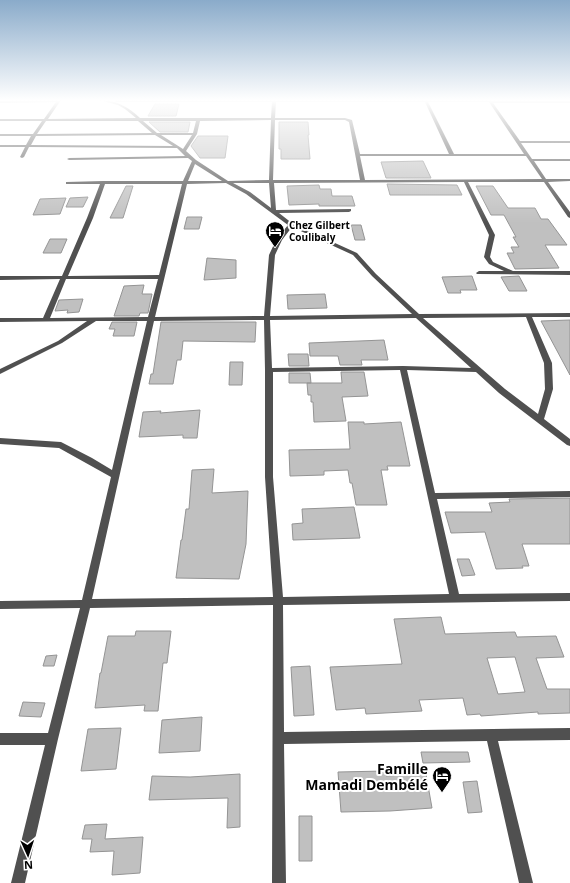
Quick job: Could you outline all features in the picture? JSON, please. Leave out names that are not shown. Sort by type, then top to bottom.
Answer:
[{"type":"street","points":[[22,157],[31,141]]},
{"type":"street","points":[[168,141],[227,182],[248,193],[292,225],[355,254],[374,275],[417,316],[502,391],[570,443]]},
{"type":"street","points":[[183,152],[190,141]]},
{"type":"street","points":[[272,141],[271,181],[274,212]]},
{"type":"street","points":[[355,141],[363,181]]},
{"type":"street","points":[[445,141],[452,155]]},
{"type":"street","points":[[519,142],[570,142]]},
{"type":"street","points":[[519,142],[545,180],[567,208],[570,216]]},
{"type":"street","points":[[0,146],[178,147]]},
{"type":"street","points":[[357,155],[527,155]]},
{"type":"street","points":[[69,159],[192,159]]},
{"type":"street","points":[[18,883],[86,604],[151,318],[192,159]]},
{"type":"street","points":[[531,160],[570,160]]},
{"type":"street","points":[[465,180],[492,235],[487,257],[491,263],[512,273]]},
{"type":"street","points":[[68,183],[570,180]]},
{"type":"street","points":[[46,319],[90,218],[103,182]]},
{"type":"street","points":[[274,212],[349,210]]},
{"type":"street","points":[[279,883],[278,601],[269,477],[269,370],[267,317],[272,255],[279,240],[292,225]]},
{"type":"street","points":[[479,273],[570,273]]},
{"type":"street","points":[[0,278],[162,277]]},
{"type":"street","points":[[528,315],[548,363],[549,389],[540,419]]},
{"type":"street","points":[[0,320],[570,315]]},
{"type":"street","points":[[0,372],[60,342],[96,319]]},
{"type":"street","points":[[269,370],[403,368],[479,370]]},
{"type":"street","points":[[403,368],[455,599]]},
{"type":"street","points":[[0,441],[61,445],[115,476]]},
{"type":"street","points":[[432,496],[570,494]]},
{"type":"street","points":[[0,605],[570,597]]},
{"type":"street","points":[[278,738],[570,734]]},
{"type":"street","points":[[491,735],[526,883]]},
{"type":"street","points":[[0,739],[52,739]]},
{"type":"building","points":[[194,141],[227,141],[225,158],[200,158],[191,146]]},
{"type":"building","points":[[279,141],[309,141],[310,159],[281,159],[281,149],[279,149]]},
{"type":"building","points":[[423,161],[431,178],[386,178],[381,162]]},
{"type":"building","points":[[387,184],[457,185],[462,195],[390,195]]},
{"type":"building","points":[[319,185],[320,189],[331,189],[332,196],[352,196],[355,206],[319,206],[319,204],[289,205],[287,186]]},
{"type":"building","points":[[126,186],[133,186],[123,218],[110,218]]},
{"type":"building","points":[[476,186],[493,186],[508,208],[535,208],[541,219],[548,219],[567,245],[545,245],[559,268],[515,269],[507,253],[514,253],[511,247],[519,247],[513,237],[516,237],[504,215],[491,215]]},
{"type":"building","points":[[88,197],[83,207],[66,207],[70,198]]},
{"type":"building","points":[[66,198],[60,214],[33,215],[40,199]]},
{"type":"building","points":[[187,217],[202,217],[199,229],[184,229]]},
{"type":"building","points":[[351,225],[361,225],[365,240],[355,240]]},
{"type":"building","points":[[50,239],[67,239],[61,253],[43,253]]},
{"type":"building","points":[[207,258],[236,260],[236,278],[204,280]]},
{"type":"building","points":[[472,276],[477,290],[460,290],[461,293],[448,293],[442,277]]},
{"type":"building","points":[[519,276],[527,291],[509,291],[501,277]]},
{"type":"building","points":[[144,285],[142,294],[152,294],[148,313],[140,313],[139,316],[114,316],[124,286]]},
{"type":"building","points":[[325,294],[327,308],[288,309],[287,295]]},
{"type":"building","points":[[83,299],[79,312],[67,313],[68,310],[55,311],[59,300]]},
{"type":"building","points":[[570,320],[570,375],[541,321]]},
{"type":"building","points":[[112,322],[137,322],[134,336],[113,336],[115,329],[109,329]]},
{"type":"building","points":[[161,322],[256,322],[255,342],[183,341],[181,360],[177,360],[173,384],[149,384],[151,374],[153,374]]},
{"type":"building","points":[[384,340],[388,360],[361,360],[362,365],[340,365],[338,356],[310,356],[309,343]]},
{"type":"building","points":[[288,354],[308,354],[309,366],[289,366]]},
{"type":"building","points":[[230,362],[243,362],[242,385],[229,385]]},
{"type":"building","points":[[341,372],[364,372],[368,396],[342,397],[346,421],[314,422],[313,402],[311,402],[311,395],[308,395],[307,383],[342,383]]},
{"type":"building","points":[[289,373],[310,373],[311,383],[289,383]]},
{"type":"building","points":[[200,410],[197,438],[183,438],[183,435],[139,437],[143,412],[161,411],[160,413]]},
{"type":"building","points":[[348,422],[364,422],[364,424],[401,422],[410,466],[387,466],[388,470],[381,470],[387,505],[356,505],[348,470],[324,471],[324,475],[290,476],[289,450],[350,449]]},
{"type":"building","points":[[214,469],[212,493],[248,491],[246,544],[239,579],[176,578],[186,509],[189,509],[192,470]]},
{"type":"building","points":[[570,498],[570,544],[522,544],[529,566],[522,566],[523,568],[496,569],[485,532],[451,533],[445,512],[492,512],[489,503],[510,502],[509,499]]},
{"type":"building","points":[[354,507],[360,538],[293,540],[292,524],[303,523],[302,509]]},
{"type":"building","points":[[457,559],[469,559],[475,575],[462,576]]},
{"type":"building","points":[[441,617],[445,634],[515,632],[517,637],[556,636],[564,657],[536,658],[547,689],[570,689],[570,713],[538,714],[538,712],[481,716],[480,714],[467,715],[463,698],[419,700],[422,711],[366,714],[365,708],[336,710],[330,667],[402,664],[394,619]],"holes":[[[515,657],[525,692],[498,694],[487,658]]]},
{"type":"building","points":[[136,631],[171,631],[167,663],[163,663],[158,711],[144,711],[145,705],[95,708],[100,673],[108,636],[135,636]]},
{"type":"building","points":[[57,655],[54,666],[43,666],[46,656]]},
{"type":"building","points":[[310,666],[314,715],[294,716],[291,667]]},
{"type":"building","points":[[23,702],[45,703],[41,717],[19,716]]},
{"type":"building","points":[[202,717],[200,751],[159,753],[162,720]]},
{"type":"building","points":[[121,728],[116,769],[81,771],[88,729]]},
{"type":"building","points":[[421,752],[468,752],[470,762],[423,763]]},
{"type":"building","points":[[385,771],[386,776],[426,774],[432,808],[341,812],[338,772]]},
{"type":"building","points":[[240,774],[240,827],[227,828],[228,798],[149,800],[152,776],[190,777]]},
{"type":"building","points":[[477,781],[482,812],[468,813],[463,782]]},
{"type":"building","points":[[299,816],[312,816],[312,861],[299,861]]},
{"type":"building","points":[[107,824],[105,839],[143,837],[140,873],[112,875],[114,851],[90,852],[92,839],[82,839],[85,825]]},
{"type":"place","name":"Chez Gilbert Coulibaly","points":[[275,248]]},
{"type":"place","name":"Famille Mamadi Dembélé","points":[[442,793]]}]
